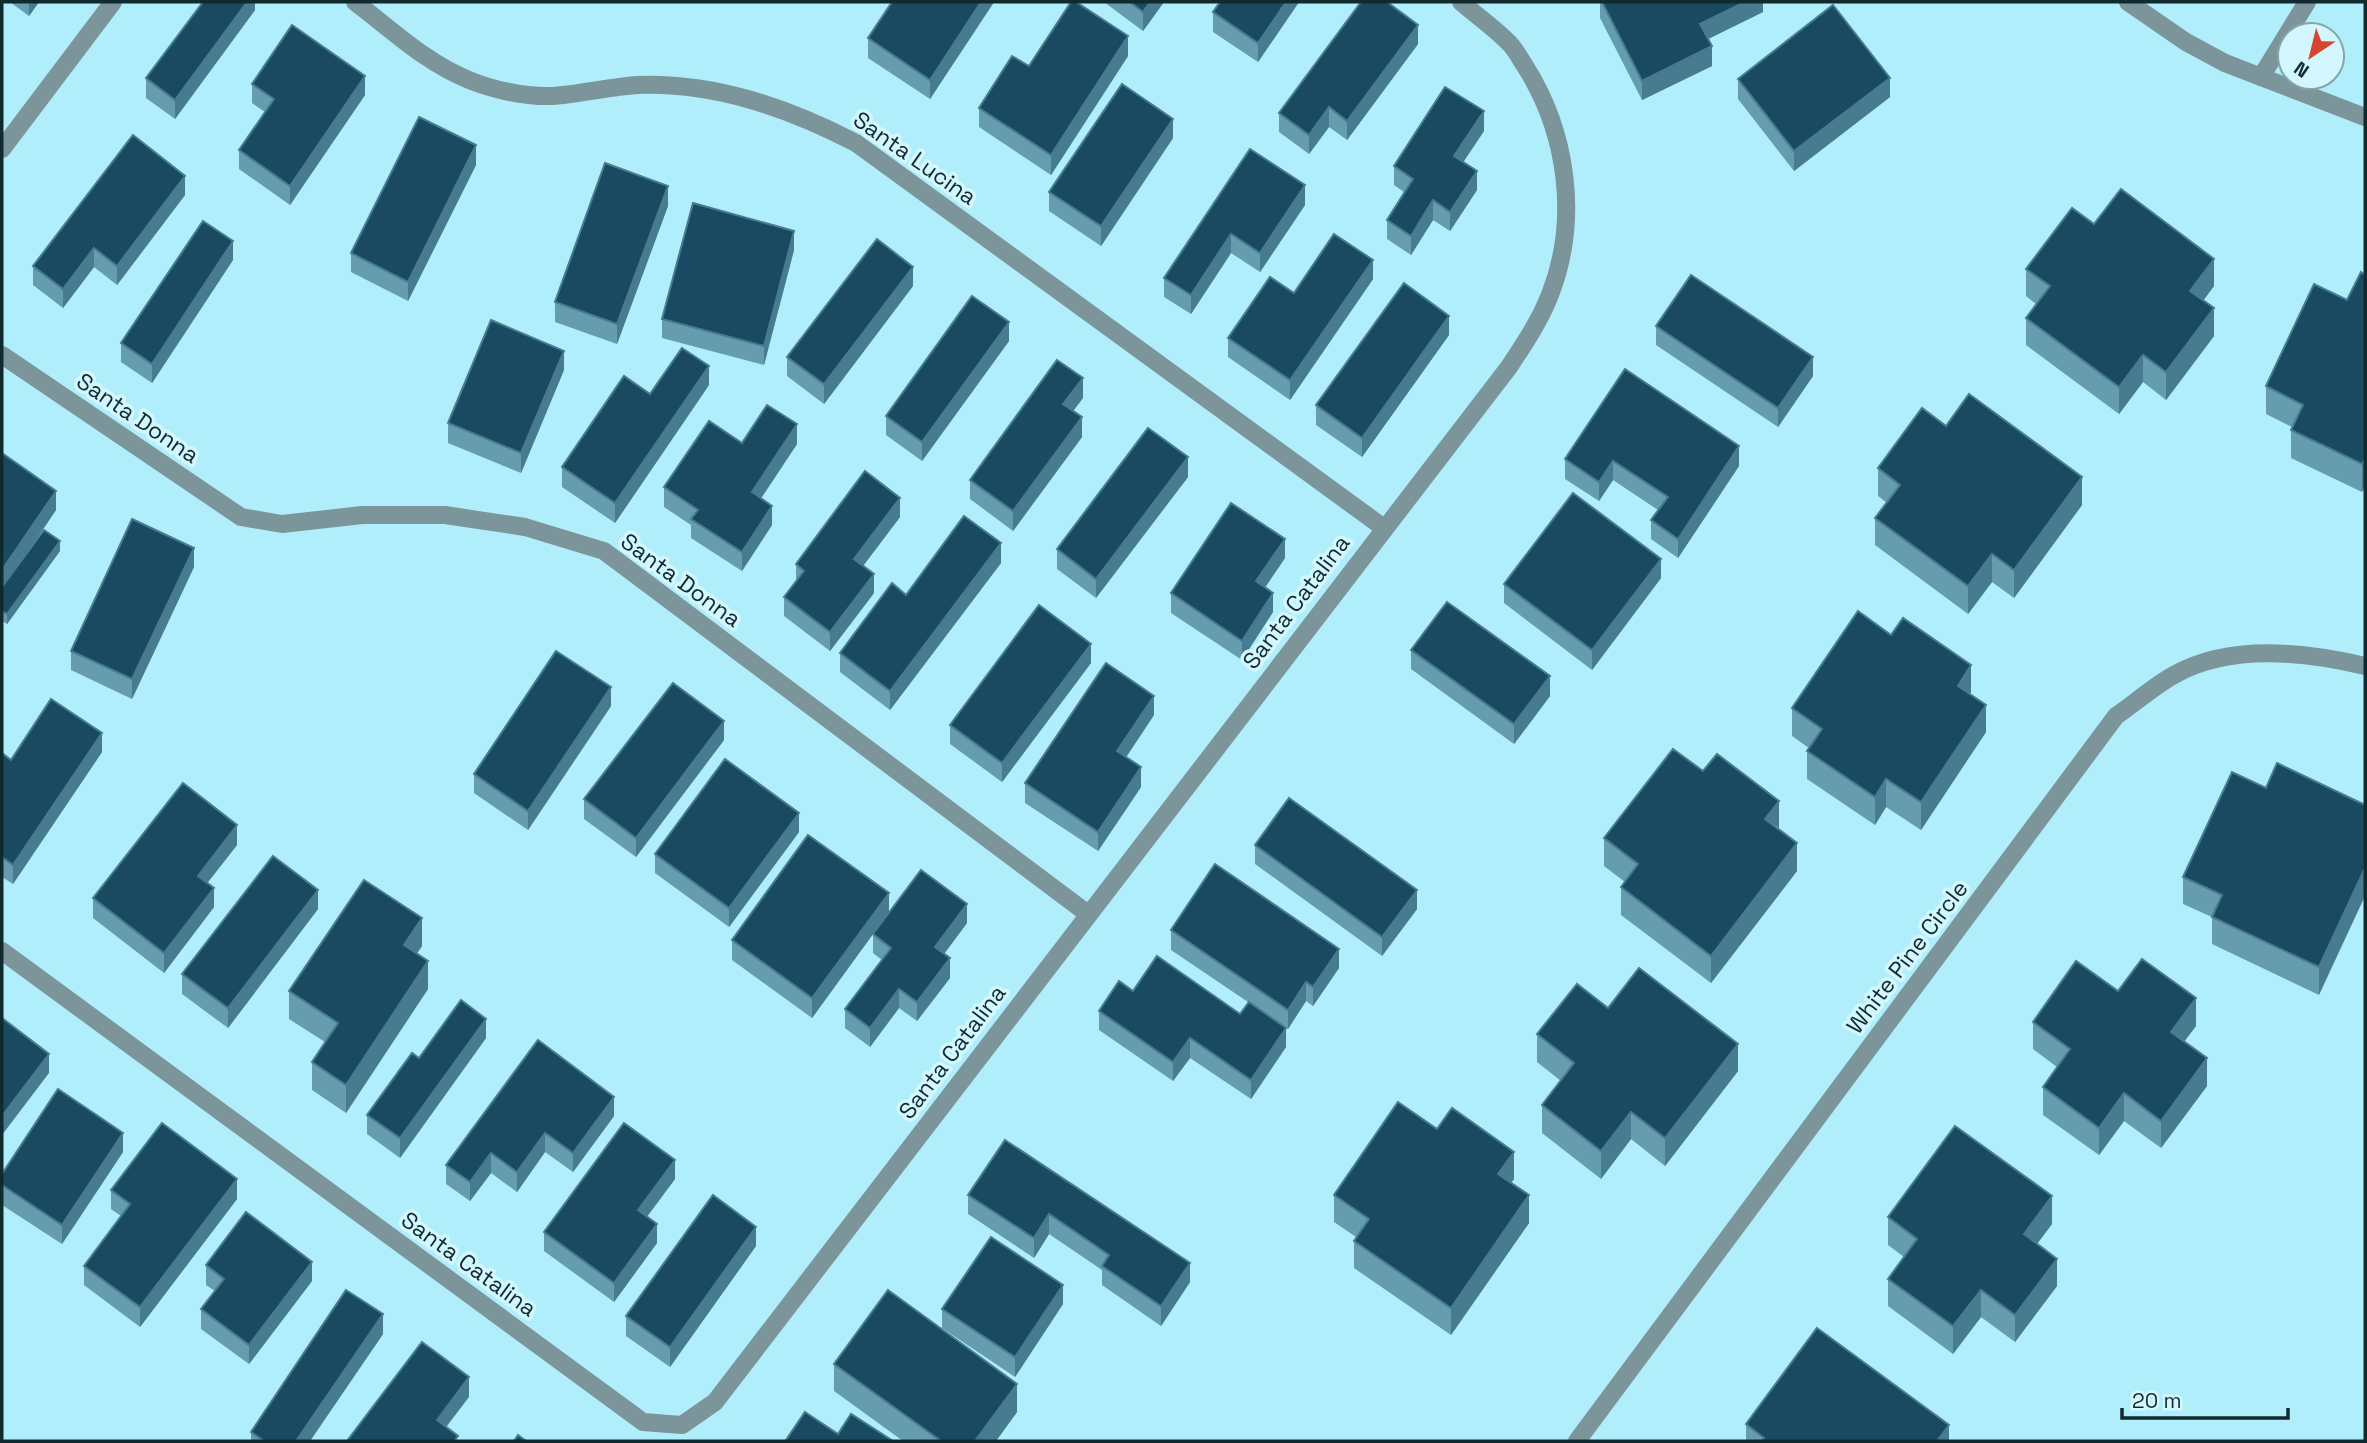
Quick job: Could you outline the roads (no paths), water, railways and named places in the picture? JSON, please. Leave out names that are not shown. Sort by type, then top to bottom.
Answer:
[{"type":"street","points":[[2,149],[113,2]]},
{"type":"street","name":"Santa Lucina","points":[[355,2],[432,61],[469,80],[500,89],[550,96],[637,85],[682,87],[728,94],[815,122],[856,143],[1384,528]]},
{"type":"street","name":"Santa Catalina","points":[[2,951],[643,1422],[682,1425],[715,1402],[1534,331],[1552,291],[1563,250],[1567,206],[1564,163],[1552,121],[1535,82],[1511,45],[1461,2]]},
{"type":"street","points":[[2129,2],[2186,42],[2225,63],[2365,117]]},
{"type":"street","points":[[2261,77],[2307,2]]},
{"type":"street","name":"Santa Donna","points":[[2,355],[241,517],[282,524],[362,515],[445,514],[525,527],[604,551],[1088,914]]},
{"type":"street","name":"White Pine Circle","points":[[1577,1441],[2116,716],[2175,674],[2211,660],[2252,654],[2295,655],[2365,666]]}]
